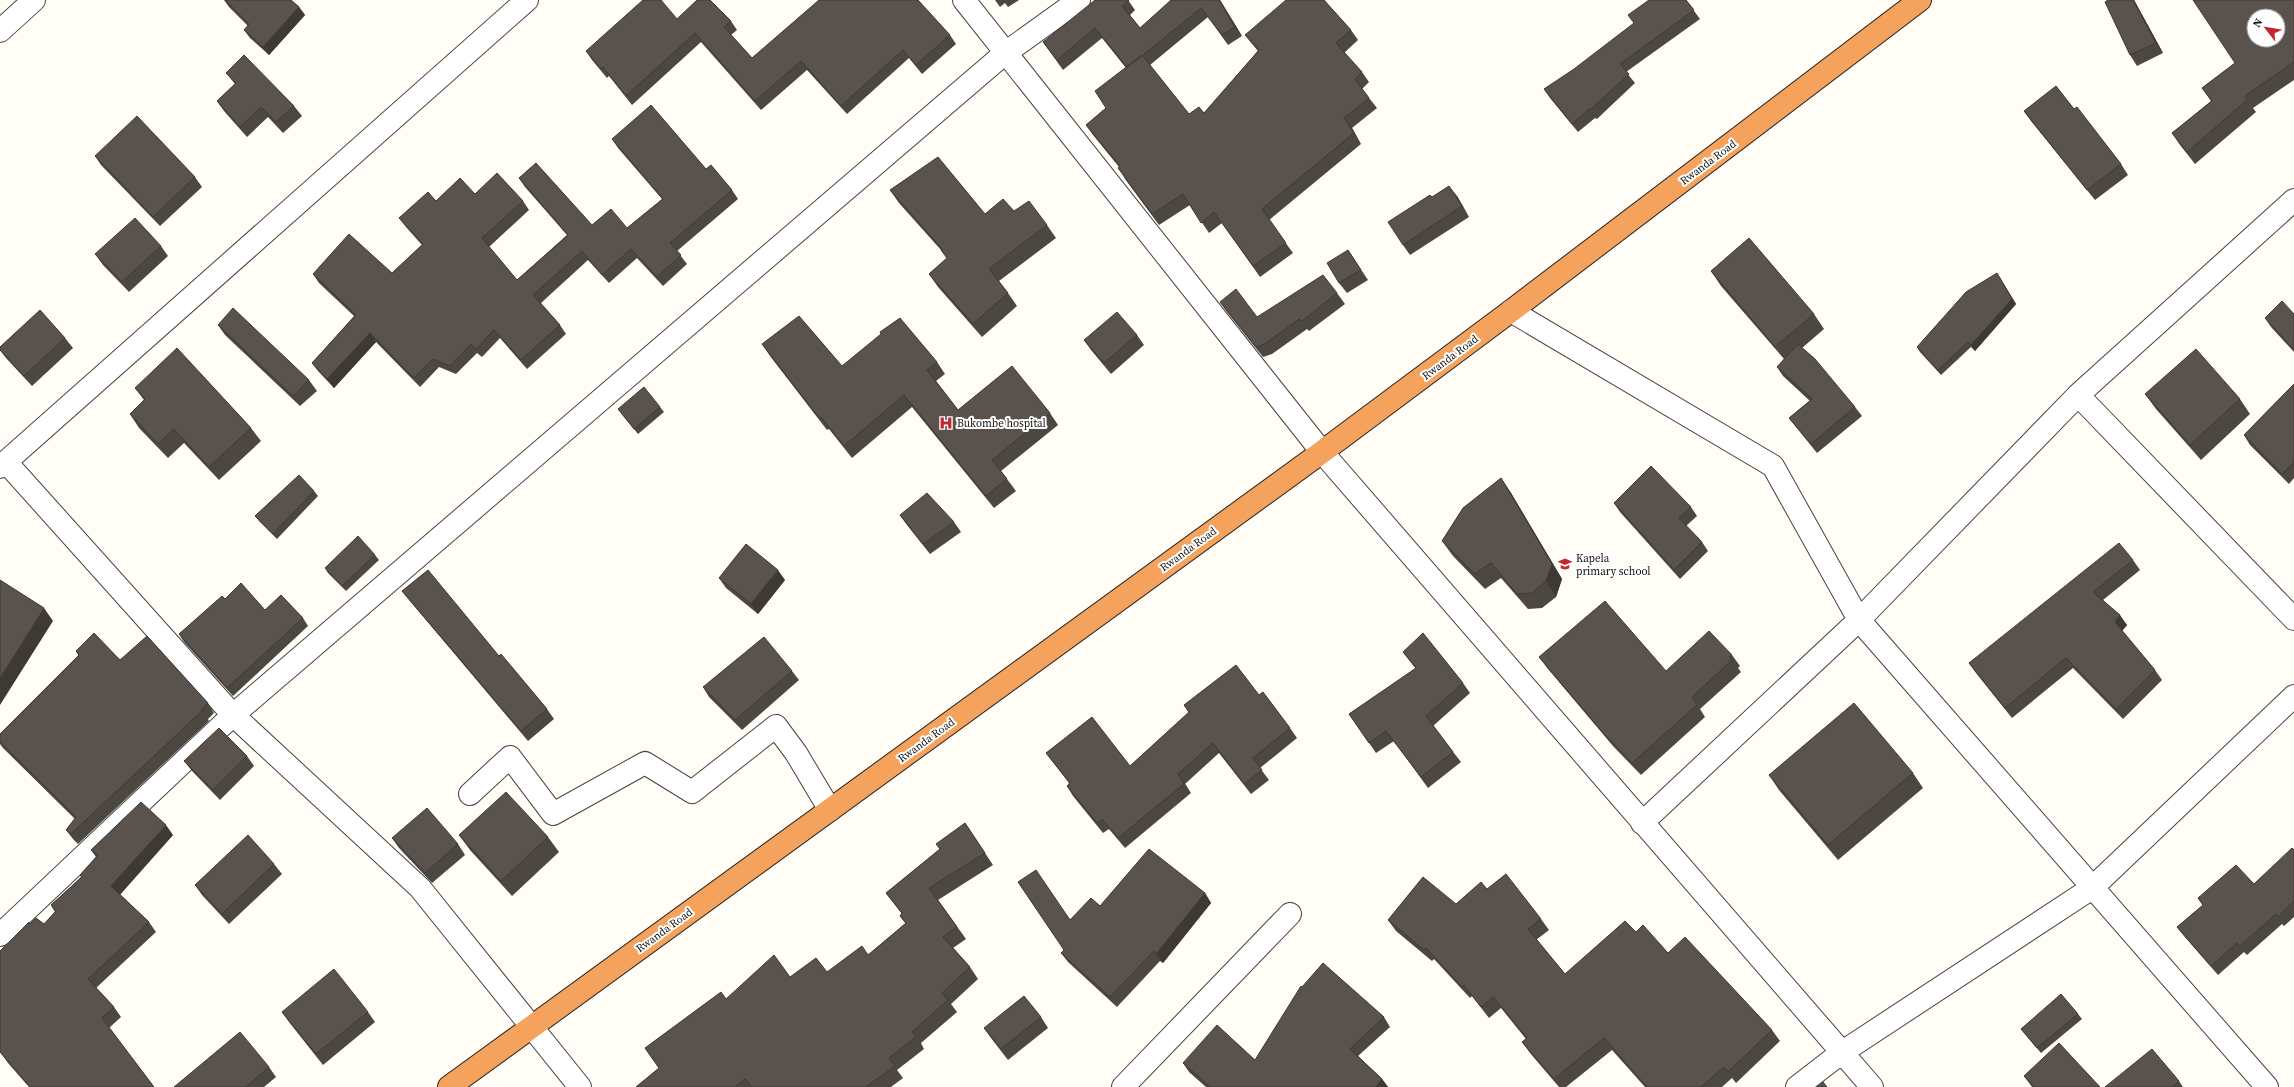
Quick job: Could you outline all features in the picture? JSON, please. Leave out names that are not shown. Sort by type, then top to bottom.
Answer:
[{"type":"highway","name":"Rwanda Road","points":[[449,1087],[1322,452],[1512,311],[1920,0]]},
{"type":"street","points":[[0,30],[34,0]]},
{"type":"street","points":[[528,0],[3,464],[233,715],[420,888],[530,1028],[580,1087]]},
{"type":"street","points":[[964,0],[1004,54],[1322,452],[1872,1087]]},
{"type":"street","points":[[0,935],[233,715],[1004,54],[1079,0]]},
{"type":"street","points":[[1642,823],[1859,620],[2078,396],[2294,200]]},
{"type":"street","points":[[1512,311],[1773,466],[1859,620],[2267,1087]]},
{"type":"street","points":[[2078,396],[2294,619]]},
{"type":"street","points":[[1797,1087],[1841,1053],[2092,888],[2294,696]]},
{"type":"street","points":[[470,794],[510,757],[553,814],[645,763],[692,792],[776,726],[796,753],[830,810]]},
{"type":"street","points":[[1123,1087],[1290,914]]},
{"type":"building","points":[[225,0],[291,0],[299,7],[263,47],[244,30],[249,24]]},
{"type":"building","points":[[643,0],[661,0],[677,19],[697,0],[710,0],[731,21],[724,27],[752,58],[819,0],[918,0],[950,35],[916,65],[903,50],[841,106],[801,61],[755,101],[695,33],[626,96],[603,67],[601,69],[586,51]]},
{"type":"building","points":[[1095,0],[1129,0],[1122,6],[1140,28],[1171,0],[1219,0],[1235,27],[1222,35],[1201,8],[1127,67],[1095,28],[1057,60],[1043,42]]},
{"type":"building","points":[[1286,0],[1324,0],[1351,30],[1336,43],[1362,72],[1355,79],[1369,98],[1344,118],[1354,133],[1262,209],[1286,243],[1253,266],[1214,212],[1201,223],[1183,194],[1152,214],[1118,168],[1120,166],[1086,125],[1106,108],[1095,91],[1142,55],[1189,114],[1199,107],[1204,113],[1259,50],[1245,35]]},
{"type":"building","points":[[1649,0],[1686,0],[1694,10],[1620,64],[1629,74],[1590,110],[1589,109],[1572,124],[1544,89],[1574,69],[1634,23],[1628,15]]},
{"type":"building","points":[[2108,0],[2133,0],[2156,43],[2130,55],[2105,2]]},
{"type":"building","points":[[2193,0],[2294,0],[2294,62],[2245,96],[2247,100],[2187,152],[2172,133],[2212,101],[2202,88],[2235,63]]},
{"type":"building","points":[[244,55],[294,106],[276,122],[261,107],[240,127],[217,101],[236,83],[226,73]]},
{"type":"building","points":[[2056,86],[2074,109],[2077,107],[2121,164],[2087,190],[2024,111]]},
{"type":"building","points":[[651,105],[706,169],[711,165],[732,190],[670,243],[681,255],[657,277],[631,249],[602,275],[582,251],[533,295],[560,325],[521,360],[494,330],[476,349],[471,344],[450,366],[433,359],[414,378],[370,333],[327,379],[312,363],[356,315],[313,274],[349,234],[392,273],[423,244],[399,218],[428,192],[436,201],[460,178],[475,194],[497,173],[523,201],[482,238],[517,280],[568,235],[519,178],[536,163],[592,225],[611,209],[627,228],[663,199],[612,139]]},
{"type":"building","points":[[137,116],[195,177],[153,217],[95,156]]},
{"type":"building","points":[[938,157],[985,214],[1003,199],[1014,211],[1029,201],[1047,225],[989,269],[1008,293],[973,324],[929,274],[947,258],[941,250],[942,249],[890,190]]},
{"type":"building","points":[[1449,186],[1462,206],[1403,245],[1388,222],[1430,195],[1432,197]]},
{"type":"building","points":[[135,218],[161,246],[122,282],[95,254]]},
{"type":"building","points":[[1749,238],[1814,314],[1775,347],[1711,271]]},
{"type":"building","points":[[1348,250],[1361,270],[1339,283],[1327,263]]},
{"type":"building","points":[[1997,273],[2012,299],[1971,345],[1968,342],[1938,370],[1917,347],[1966,292]]},
{"type":"building","points":[[1323,275],[1337,293],[1302,321],[1299,319],[1265,344],[1256,347],[1220,302],[1236,289],[1257,317]]},
{"type":"building","points":[[2282,301],[2294,314],[2294,350],[2265,318]]},
{"type":"building","points":[[233,308],[309,380],[293,396],[218,325]]},
{"type":"building","points":[[40,310],[65,338],[24,376],[0,350],[0,347]]},
{"type":"building","points":[[1117,312],[1137,335],[1104,363],[1084,340]]},
{"type":"building","points":[[799,316],[842,366],[881,334],[880,332],[900,318],[937,362],[927,370],[958,410],[1012,366],[1050,413],[992,460],[1007,479],[986,496],[904,395],[844,446],[821,417],[819,418],[762,344]]},
{"type":"building","points":[[1798,344],[1815,359],[1855,407],[1811,444],[1789,418],[1812,399],[1777,367]]},
{"type":"building","points":[[177,348],[251,428],[209,467],[174,429],[158,444],[130,414],[145,399],[135,388]]},
{"type":"building","points":[[2196,349],[2240,399],[2190,445],[2145,394]]},
{"type":"building","points":[[2294,384],[2294,462],[2282,474],[2244,435]]},
{"type":"building","points":[[644,387],[660,407],[634,429],[618,409]]},
{"type":"building","points":[[1651,466],[1691,507],[1679,518],[1702,542],[1674,570],[1614,503]]},
{"type":"building","points":[[299,475],[314,491],[273,534],[255,516]]},
{"type":"building","points":[[1501,478],[1552,564],[1546,581],[1532,593],[1517,594],[1491,563],[1475,574],[1442,541],[1463,508]]},
{"type":"building","points":[[927,493],[954,522],[923,544],[900,515]]},
{"type":"building","points":[[358,536],[375,555],[342,586],[325,568]]},
{"type":"building","points":[[2119,543],[2133,560],[2093,592],[2120,615],[2115,622],[2155,670],[2116,709],[2066,658],[2005,708],[1969,663]]},
{"type":"building","points":[[746,544],[778,570],[751,604],[719,578]]},
{"type":"building","points":[[428,570],[499,656],[501,654],[547,709],[521,731],[402,591]]},
{"type":"building","points":[[0,580],[44,608],[0,678]]},
{"type":"building","points":[[241,583],[265,610],[281,595],[303,618],[227,688],[179,634],[222,596],[225,599]]},
{"type":"building","points":[[1605,601],[1666,671],[1709,631],[1732,655],[1729,657],[1732,660],[1692,697],[1697,705],[1632,763],[1604,734],[1539,657]]},
{"type":"building","points":[[94,633],[120,660],[147,636],[208,703],[201,710],[202,711],[71,834],[66,830],[76,817],[0,742],[0,734],[79,655],[76,651]]},
{"type":"building","points":[[1423,633],[1463,683],[1426,716],[1453,752],[1421,777],[1386,731],[1369,743],[1349,714],[1416,668],[1403,652]]},
{"type":"building","points":[[764,637],[792,671],[735,720],[703,687]]},
{"type":"building","points":[[1236,665],[1259,695],[1263,692],[1290,728],[1253,758],[1262,770],[1244,784],[1213,743],[1178,774],[1184,784],[1118,838],[1102,819],[1097,823],[1067,786],[1070,783],[1046,753],[1092,717],[1130,766],[1189,712],[1184,705]]},
{"type":"building","points":[[1854,703],[1913,773],[1828,845],[1769,775]]},
{"type":"building","points":[[219,728],[247,756],[213,790],[184,761]]},
{"type":"building","points":[[506,792],[548,837],[501,881],[459,835]]},
{"type":"building","points":[[141,802],[166,825],[111,886],[149,922],[88,979],[114,1007],[102,1018],[154,1087],[30,1087],[0,1052],[0,951],[29,922],[30,924],[36,918],[44,924],[56,911],[51,905],[82,877],[80,875],[98,855],[91,850]]},
{"type":"building","points":[[427,808],[458,844],[425,873],[392,838]]},
{"type":"building","points":[[965,823],[985,853],[929,888],[957,927],[943,937],[970,967],[942,993],[948,1000],[912,1032],[916,1037],[889,1058],[895,1066],[866,1087],[752,1087],[745,1079],[735,1087],[636,1087],[659,1068],[645,1048],[721,992],[726,999],[774,955],[790,977],[816,958],[827,972],[862,946],[868,955],[906,923],[900,916],[902,913],[886,893],[940,849],[936,844]]},
{"type":"building","points":[[248,835],[274,864],[222,914],[195,885]]},
{"type":"building","points":[[2292,848],[2294,850],[2294,901],[2278,917],[2276,914],[2240,946],[2237,943],[2211,966],[2177,927],[2203,905],[2198,898],[2236,865],[2254,884]]},
{"type":"building","points":[[1149,849],[1205,893],[1156,954],[1154,951],[1110,997],[1061,953],[1064,950],[1018,882],[1036,870],[1070,920],[1091,898],[1100,906]]},
{"type":"building","points":[[1506,874],[1541,919],[1528,929],[1565,974],[1625,921],[1636,932],[1643,925],[1668,953],[1685,937],[1772,1030],[1728,1072],[1724,1067],[1701,1087],[1647,1087],[1604,1038],[1554,1079],[1522,1042],[1527,1038],[1493,997],[1481,1007],[1464,985],[1462,987],[1426,948],[1424,950],[1388,920],[1423,877],[1456,904],[1481,882],[1487,889]]},
{"type":"building","points":[[1323,963],[1384,1017],[1350,1049],[1382,1079],[1376,1087],[1210,1087],[1183,1063],[1217,1025],[1255,1060],[1301,986],[1302,987]]},
{"type":"building","points":[[334,969],[368,1012],[316,1054],[282,1012]]},
{"type":"building","points":[[2061,994],[2078,1014],[2037,1048],[2021,1029]]},
{"type":"building","points":[[1024,996],[1041,1017],[1001,1049],[984,1028]]},
{"type":"building","points":[[240,1032],[269,1067],[246,1087],[174,1087]]},
{"type":"building","points":[[2059,1043],[2100,1087],[2034,1087],[2024,1076]]},
{"type":"building","points":[[2152,1049],[2179,1081],[2172,1087],[2105,1087]]},
{"type":"building","points":[[1823,1082],[1827,1087],[1817,1087]]},
{"type":"place","name":"Bukombe hospital","points":[[946,423]]},
{"type":"place","name":"Kapela primary school","points":[[1565,564]]}]
